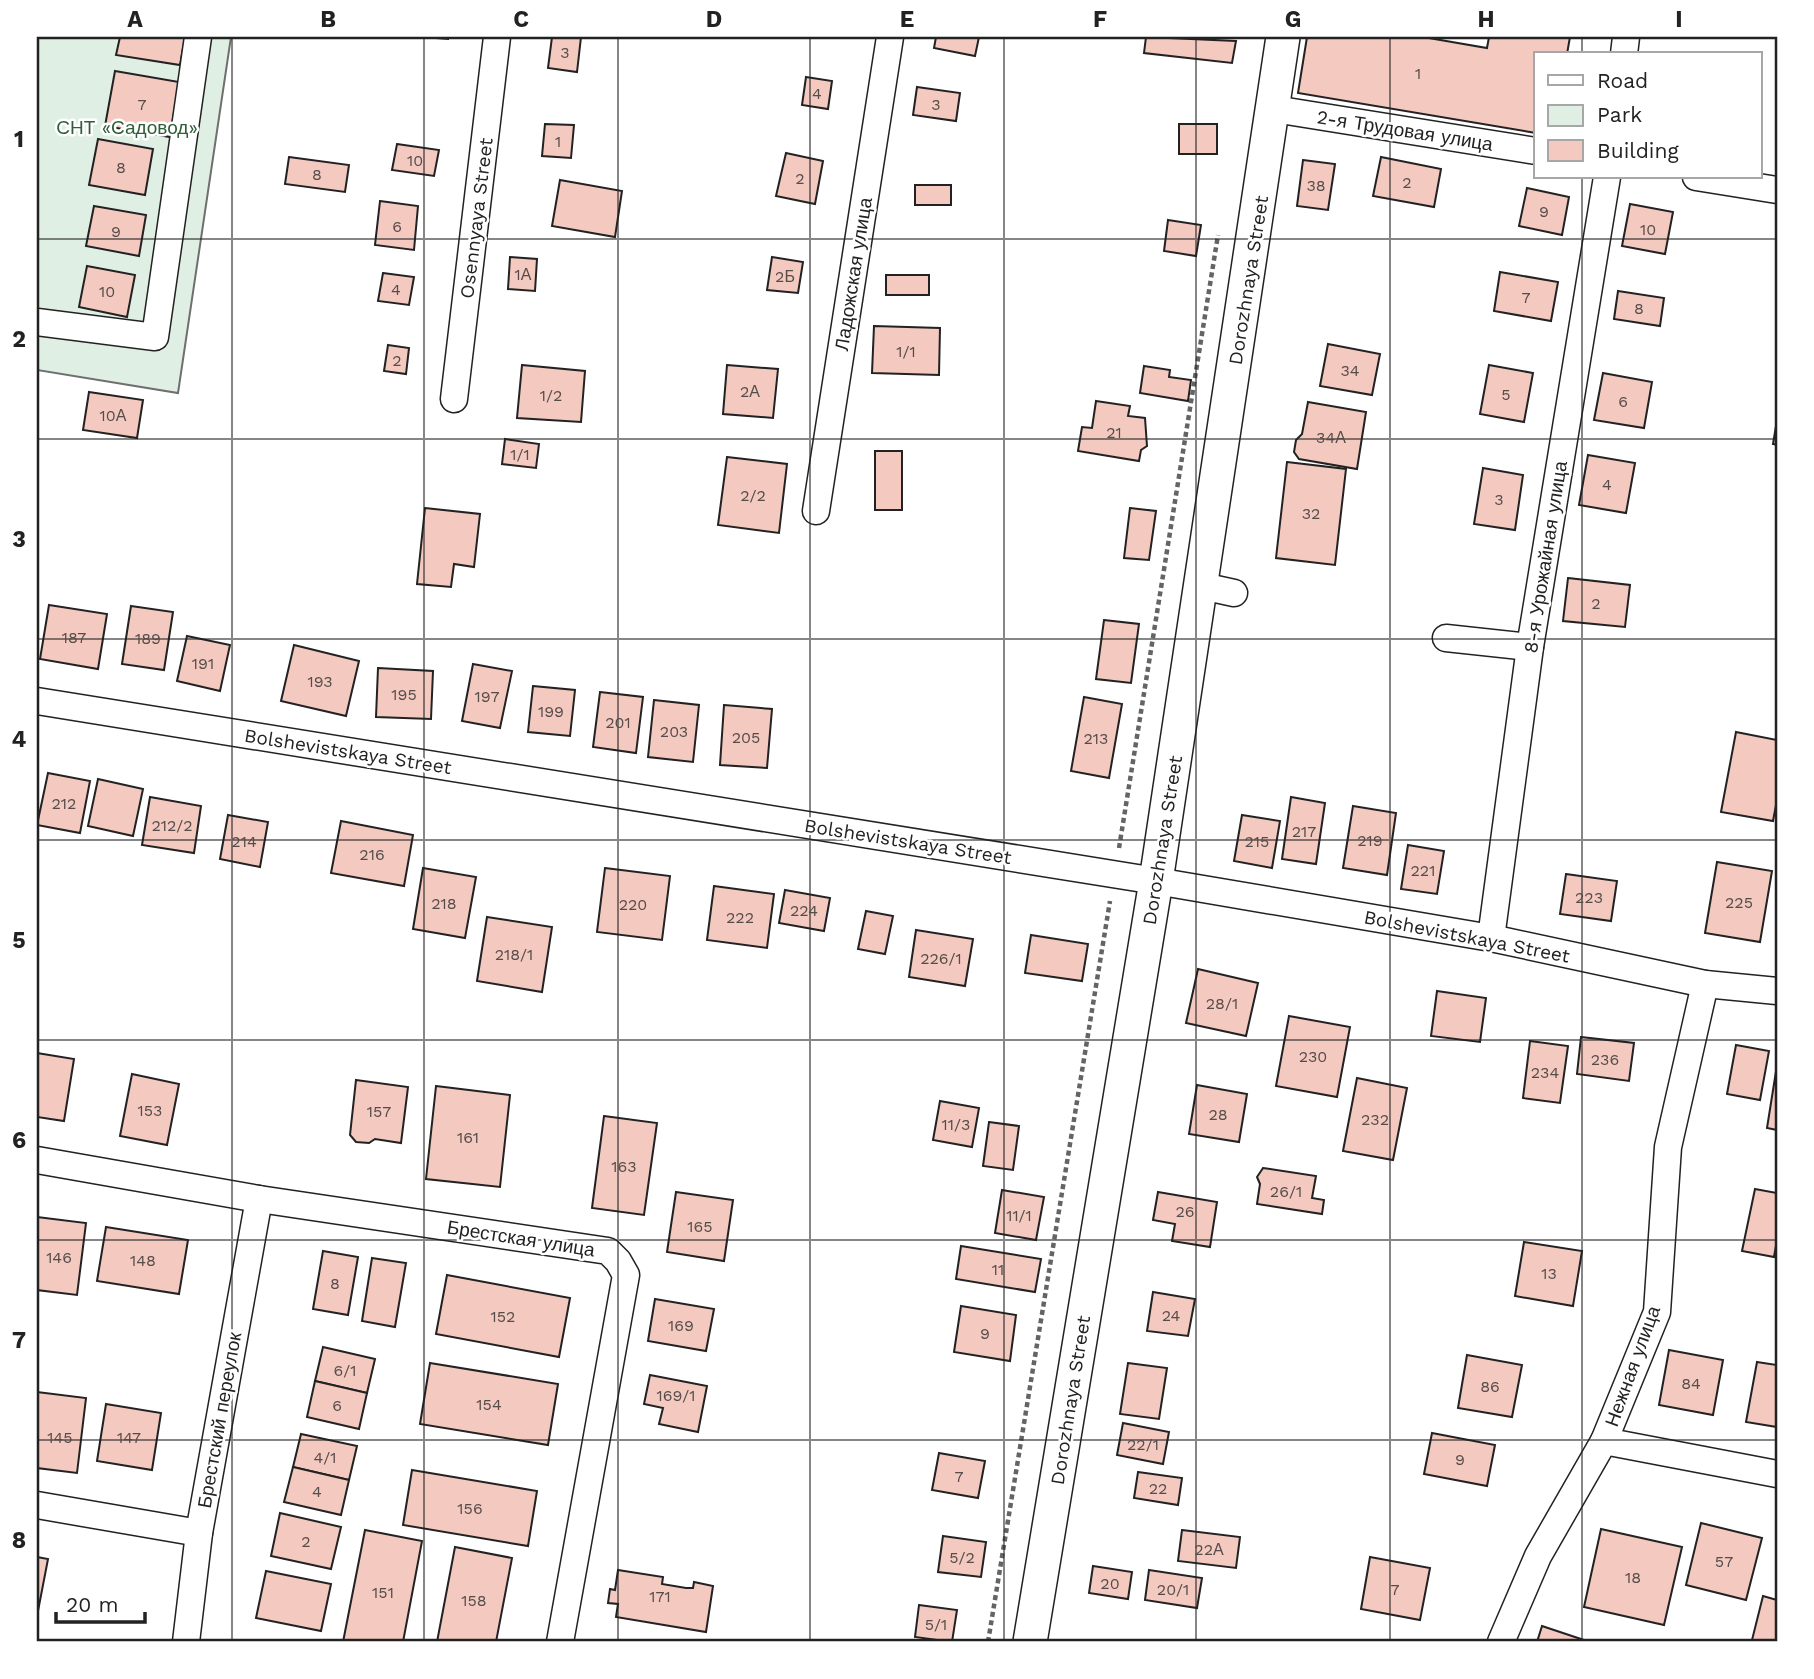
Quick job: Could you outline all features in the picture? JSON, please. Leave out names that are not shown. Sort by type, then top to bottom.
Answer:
[{"type":"street","points":[[37,322],[155,337],[198,37]]},
{"type":"street","name":"Osennyaya Street","points":[[454,399],[497,37]]},
{"type":"street","name":"Ладожская улица","points":[[816,511],[890,37]]},
{"type":"street","name":"Dorozhnaya Street","points":[[1030,1642],[1156,881],[1218,589],[1283,37]]},
{"type":"street","name":"2-я Трудовая улица","points":[[1274,109],[1534,151]]},
{"type":"street","name":"8-я Урожайная улица","points":[[1491,938],[1530,647],[1607,178]]},
{"type":"street","points":[[1702,178],[1777,190]]},
{"type":"street","points":[[1446,638],[1530,647]]},
{"type":"street","name":"Bolshevistskaya Street","points":[[37,701],[1156,881],[1491,938],[1705,984],[1777,991]]},
{"type":"street","name":"Нежная улица","points":[[1501,1642],[1538,1556],[1604,1441],[1657,1312],[1668,1147],[1705,984]]},
{"type":"street","name":"Брестская улица","points":[[37,1160],[259,1199],[608,1251],[618,1261],[625,1275],[560,1642]]},
{"type":"street","name":"Брестский переулок","points":[[186,1642],[199,1533],[259,1199]]},
{"type":"street","points":[[1604,1441],[1777,1474]]},
{"type":"street","points":[[37,1505],[199,1533]]},
{"type":"path","points":[[988,1642],[1219,228]]},
{"type":"green space","name":"СНТ «Садовод»","points":[[37,37],[231,37],[178,393],[37,370]]},
{"type":"building","points":[[120,37],[185,37],[180,65],[116,55]]},
{"type":"building","points":[[552,37],[581,37],[577,72],[548,68]]},
{"type":"building","points":[[936,37],[979,37],[975,56],[934,48]]},
{"type":"building","points":[[1146,37],[1236,41],[1232,63],[1144,53]]},
{"type":"building","points":[[1307,37],[1423,37],[1487,48],[1489,37],[1570,37],[1567,52],[1534,52],[1534,133],[1298,93]]},
{"type":"building","points":[[115,71],[179,82],[170,137],[105,126]]},
{"type":"building","points":[[806,77],[832,81],[828,109],[802,105]]},
{"type":"building","points":[[917,87],[960,93],[956,121],[913,115]]},
{"type":"building","points":[[545,124],[574,125],[571,158],[542,156]]},
{"type":"building","points":[[1179,124],[1217,124],[1217,154],[1179,154]]},
{"type":"building","points":[[98,139],[153,149],[145,195],[89,185]]},
{"type":"building","points":[[397,144],[439,150],[434,176],[392,170]]},
{"type":"building","points":[[786,153],[823,161],[815,204],[776,196]]},
{"type":"building","points":[[289,157],[349,165],[345,192],[285,184]]},
{"type":"building","points":[[1381,157],[1441,169],[1434,207],[1373,196]]},
{"type":"building","points":[[1303,160],[1335,164],[1328,210],[1297,206]]},
{"type":"building","points":[[560,180],[622,191],[615,237],[552,226]]},
{"type":"building","points":[[915,185],[951,185],[951,205],[915,205]]},
{"type":"building","points":[[1527,188],[1569,197],[1562,235],[1519,226]]},
{"type":"building","points":[[380,201],[418,206],[414,250],[375,245]]},
{"type":"building","points":[[1630,204],[1673,212],[1665,254],[1622,246]]},
{"type":"building","points":[[94,206],[146,215],[139,256],[86,246]]},
{"type":"building","points":[[1168,220],[1201,225],[1196,256],[1164,251]]},
{"type":"building","points":[[510,257],[537,259],[535,291],[508,289]]},
{"type":"building","points":[[772,257],[803,262],[798,293],[767,290]]},
{"type":"building","points":[[87,266],[135,275],[127,317],[79,307]]},
{"type":"building","points":[[1500,272],[1558,282],[1551,321],[1494,311]]},
{"type":"building","points":[[383,273],[414,277],[409,305],[378,301]]},
{"type":"building","points":[[886,275],[929,275],[929,295],[886,295]]},
{"type":"building","points":[[1618,291],[1664,298],[1660,326],[1614,319]]},
{"type":"building","points":[[874,326],[940,328],[939,375],[872,373]]},
{"type":"building","points":[[1328,344],[1380,354],[1372,395],[1320,386]]},
{"type":"building","points":[[388,345],[409,348],[406,374],[384,371]]},
{"type":"building","points":[[522,365],[585,371],[581,422],[517,418]]},
{"type":"building","points":[[727,365],[778,369],[773,418],[723,414]]},
{"type":"building","points":[[1489,365],[1533,373],[1524,422],[1480,414]]},
{"type":"building","points":[[1144,366],[1170,370],[1169,377],[1191,380],[1188,401],[1140,393]]},
{"type":"building","points":[[1603,373],[1652,382],[1644,428],[1594,420]]},
{"type":"building","points":[[89,392],[143,400],[137,438],[83,430]]},
{"type":"building","points":[[1096,401],[1130,406],[1128,416],[1145,418],[1147,446],[1141,450],[1139,461],[1078,451],[1082,427],[1092,428]]},
{"type":"building","points":[[1308,402],[1366,412],[1357,469],[1299,459],[1294,452],[1296,440],[1302,434]]},
{"type":"building","points":[[1777,420],[1777,445],[1773,444]]},
{"type":"building","points":[[505,439],[539,444],[536,468],[502,464]]},
{"type":"building","points":[[875,451],[902,451],[902,510],[875,510]]},
{"type":"building","points":[[1588,455],[1635,463],[1626,513],[1579,505]]},
{"type":"building","points":[[727,457],[787,464],[779,533],[718,525]]},
{"type":"building","points":[[1287,462],[1346,469],[1335,565],[1276,558]]},
{"type":"building","points":[[1483,468],[1523,475],[1515,530],[1474,524]]},
{"type":"building","points":[[425,508],[480,514],[474,567],[454,564],[451,587],[417,584]]},
{"type":"building","points":[[1130,508],[1156,511],[1149,560],[1124,558]]},
{"type":"building","points":[[1568,578],[1630,585],[1625,627],[1563,621]]},
{"type":"building","points":[[49,605],[107,614],[98,669],[40,659]]},
{"type":"building","points":[[131,606],[173,612],[164,670],[122,664]]},
{"type":"building","points":[[1104,620],[1139,624],[1131,683],[1096,679]]},
{"type":"building","points":[[187,636],[230,645],[220,691],[177,681]]},
{"type":"building","points":[[294,645],[359,661],[346,716],[281,701]]},
{"type":"building","points":[[473,664],[512,671],[500,728],[462,721]]},
{"type":"building","points":[[378,668],[433,671],[431,719],[376,717]]},
{"type":"building","points":[[533,686],[575,690],[570,736],[528,732]]},
{"type":"building","points":[[600,692],[643,697],[636,753],[593,747]]},
{"type":"building","points":[[1084,697],[1122,704],[1109,778],[1071,771]]},
{"type":"building","points":[[654,700],[699,705],[693,762],[648,757]]},
{"type":"building","points":[[724,705],[772,709],[767,768],[720,765]]},
{"type":"building","points":[[1736,732],[1777,740],[1777,800],[1773,821],[1721,812]]},
{"type":"building","points":[[48,773],[90,781],[80,833],[37,825]]},
{"type":"building","points":[[98,779],[143,789],[133,836],[88,826]]},
{"type":"building","points":[[150,797],[201,806],[194,853],[142,845]]},
{"type":"building","points":[[1291,797],[1325,803],[1316,864],[1282,859]]},
{"type":"building","points":[[1353,806],[1396,813],[1387,875],[1343,868]]},
{"type":"building","points":[[228,815],[268,822],[260,867],[220,859]]},
{"type":"building","points":[[1242,815],[1280,821],[1272,868],[1234,861]]},
{"type":"building","points":[[341,821],[413,835],[404,886],[331,873]]},
{"type":"building","points":[[1408,845],[1444,851],[1437,894],[1401,889]]},
{"type":"building","points":[[1717,862],[1772,871],[1760,942],[1705,933]]},
{"type":"building","points":[[423,868],[476,877],[465,938],[413,929]]},
{"type":"building","points":[[605,868],[670,876],[662,940],[597,932]]},
{"type":"building","points":[[1566,874],[1617,881],[1611,921],[1560,914]]},
{"type":"building","points":[[714,886],[774,894],[767,948],[707,940]]},
{"type":"building","points":[[785,890],[830,898],[824,931],[779,923]]},
{"type":"building","points":[[866,911],[893,916],[885,954],[858,949]]},
{"type":"building","points":[[487,917],[552,927],[542,992],[477,981]]},
{"type":"building","points":[[916,930],[973,939],[965,986],[909,977]]},
{"type":"building","points":[[1031,935],[1088,944],[1082,981],[1025,973]]},
{"type":"building","points":[[1198,969],[1258,983],[1246,1036],[1186,1023]]},
{"type":"building","points":[[1437,991],[1486,998],[1480,1042],[1431,1036]]},
{"type":"building","points":[[1289,1016],[1350,1027],[1337,1097],[1276,1086]]},
{"type":"building","points":[[1581,1037],[1634,1043],[1629,1081],[1577,1074]]},
{"type":"building","points":[[1530,1041],[1568,1046],[1560,1103],[1523,1098]]},
{"type":"building","points":[[1736,1045],[1769,1051],[1760,1100],[1727,1094]]},
{"type":"building","points":[[37,1053],[74,1059],[64,1121],[37,1117]]},
{"type":"building","points":[[1777,1065],[1777,1130],[1767,1128]]},
{"type":"building","points":[[132,1074],[179,1084],[167,1145],[120,1136]]},
{"type":"building","points":[[1357,1078],[1407,1088],[1393,1160],[1343,1151]]},
{"type":"building","points":[[356,1080],[408,1087],[401,1143],[375,1139],[369,1143],[356,1142],[350,1135]]},
{"type":"building","points":[[1197,1085],[1247,1094],[1239,1142],[1189,1134]]},
{"type":"building","points":[[436,1086],[510,1095],[500,1187],[426,1179]]},
{"type":"building","points":[[940,1101],[979,1108],[972,1147],[933,1140]]},
{"type":"building","points":[[604,1116],[657,1123],[644,1215],[592,1208]]},
{"type":"building","points":[[989,1122],[1019,1126],[1013,1170],[983,1166]]},
{"type":"building","points":[[1263,1168],[1316,1176],[1312,1198],[1324,1200],[1322,1214],[1257,1204],[1260,1184],[1257,1177]]},
{"type":"building","points":[[1755,1189],[1777,1193],[1777,1240],[1774,1257],[1742,1251]]},
{"type":"building","points":[[1002,1190],[1044,1197],[1036,1240],[995,1233]]},
{"type":"building","points":[[676,1192],[733,1200],[724,1261],[667,1252]]},
{"type":"building","points":[[1158,1192],[1217,1202],[1210,1247],[1172,1241],[1175,1224],[1153,1220]]},
{"type":"building","points":[[37,1217],[86,1223],[77,1295],[37,1290]]},
{"type":"building","points":[[106,1227],[188,1240],[179,1294],[97,1281]]},
{"type":"building","points":[[1524,1242],[1582,1251],[1573,1306],[1515,1296]]},
{"type":"building","points":[[961,1246],[1041,1259],[1035,1292],[956,1279]]},
{"type":"building","points":[[323,1251],[358,1257],[348,1315],[313,1309]]},
{"type":"building","points":[[372,1258],[406,1263],[395,1327],[362,1321]]},
{"type":"building","points":[[447,1275],[570,1298],[559,1357],[436,1334]]},
{"type":"building","points":[[1153,1292],[1195,1299],[1188,1336],[1147,1331]]},
{"type":"building","points":[[655,1299],[714,1309],[706,1351],[648,1341]]},
{"type":"building","points":[[961,1306],[1016,1315],[1010,1361],[954,1352]]},
{"type":"building","points":[[323,1347],[375,1359],[367,1393],[315,1381]]},
{"type":"building","points":[[1669,1350],[1723,1360],[1713,1415],[1659,1405]]},
{"type":"building","points":[[1467,1355],[1522,1365],[1512,1417],[1458,1408]]},
{"type":"building","points":[[1757,1362],[1777,1365],[1777,1427],[1746,1422]]},
{"type":"building","points":[[430,1363],[558,1384],[548,1445],[420,1424]]},
{"type":"building","points":[[1128,1363],[1167,1368],[1159,1419],[1120,1414]]},
{"type":"building","points":[[650,1375],[707,1386],[698,1432],[659,1424],[663,1408],[644,1404]]},
{"type":"building","points":[[315,1381],[367,1393],[359,1429],[307,1417]]},
{"type":"building","points":[[37,1392],[86,1398],[77,1473],[37,1468]]},
{"type":"building","points":[[106,1404],[161,1413],[152,1470],[97,1461]]},
{"type":"building","points":[[1123,1423],[1169,1432],[1163,1464],[1117,1455]]},
{"type":"building","points":[[1432,1433],[1495,1445],[1487,1486],[1424,1474]]},
{"type":"building","points":[[301,1434],[357,1446],[349,1480],[293,1467]]},
{"type":"building","points":[[939,1453],[985,1461],[978,1498],[932,1490]]},
{"type":"building","points":[[293,1467],[349,1480],[341,1515],[284,1502]]},
{"type":"building","points":[[412,1470],[537,1491],[528,1546],[403,1525]]},
{"type":"building","points":[[1138,1472],[1182,1478],[1178,1505],[1134,1498]]},
{"type":"building","points":[[280,1513],[341,1527],[331,1569],[271,1556]]},
{"type":"building","points":[[1701,1523],[1762,1538],[1746,1600],[1686,1585]]},
{"type":"building","points":[[1601,1529],[1682,1547],[1664,1625],[1584,1607]]},
{"type":"building","points":[[365,1530],[422,1541],[403,1642],[343,1642]]},
{"type":"building","points":[[1182,1530],[1240,1537],[1236,1568],[1178,1561]]},
{"type":"building","points":[[943,1536],[986,1542],[981,1577],[938,1572]]},
{"type":"building","points":[[455,1547],[512,1558],[496,1642],[437,1642]]},
{"type":"building","points":[[37,1557],[48,1559],[38,1611],[37,1610]]},
{"type":"building","points":[[1370,1557],[1430,1568],[1420,1620],[1361,1609]]},
{"type":"building","points":[[1093,1566],[1132,1572],[1128,1599],[1089,1593]]},
{"type":"building","points":[[618,1570],[663,1577],[662,1584],[693,1588],[694,1582],[713,1586],[706,1632],[616,1617],[618,1604],[608,1603],[610,1589],[615,1590]]},
{"type":"building","points":[[1149,1570],[1202,1578],[1197,1608],[1145,1600]]},
{"type":"building","points":[[266,1571],[331,1584],[321,1631],[256,1618]]},
{"type":"building","points":[[1763,1596],[1777,1600],[1777,1642],[1752,1640]]},
{"type":"building","points":[[919,1605],[957,1610],[952,1642],[915,1637]]},
{"type":"building","points":[[1542,1626],[1587,1641],[1587,1642],[1537,1642]]}]
